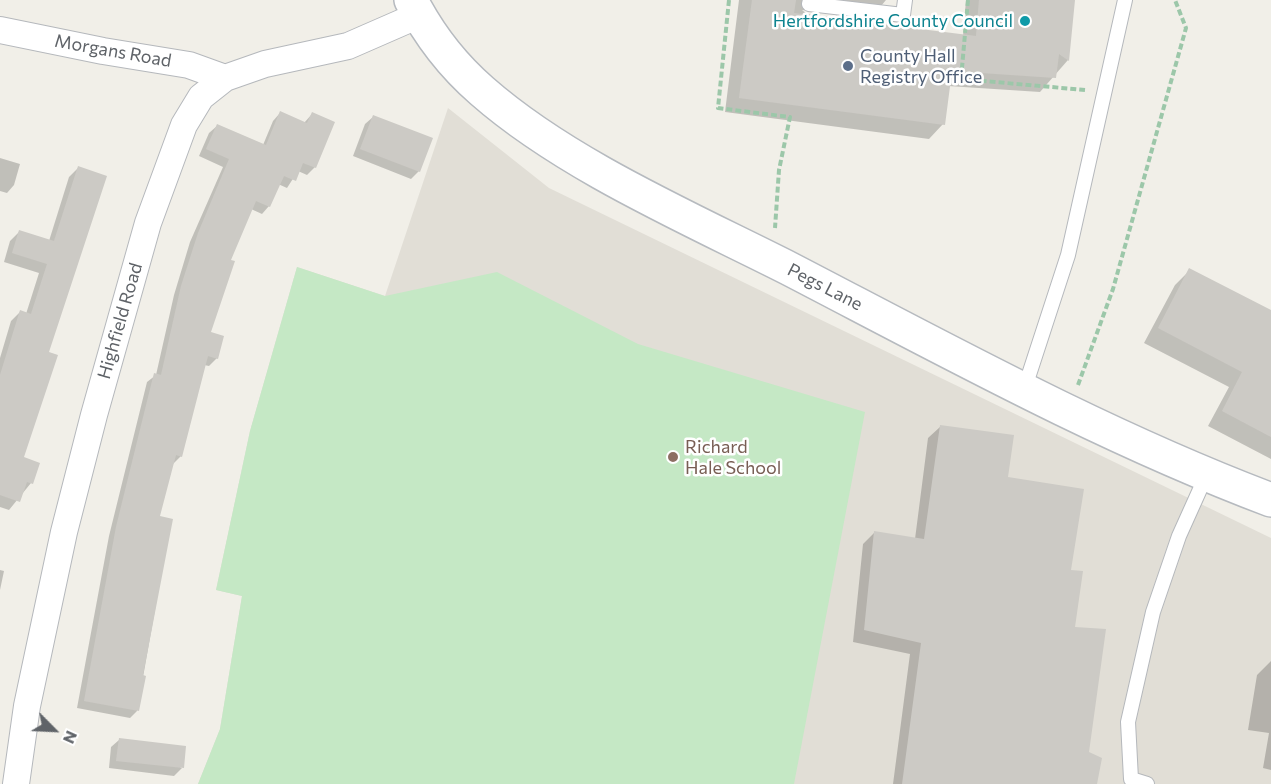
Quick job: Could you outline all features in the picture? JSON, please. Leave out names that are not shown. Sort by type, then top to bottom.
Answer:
[{"type":"main road","name":"Pegs Lane","points":[[415,8],[438,47],[481,91],[523,123],[619,182],[1024,390],[1206,476],[1271,500]]},
{"type":"street","name":"Highfield Road","points":[[16,784],[27,706],[64,532],[148,223],[184,125],[201,97],[225,78],[265,64],[348,46],[415,8]]},
{"type":"street","name":"Morgans Road","points":[[0,30],[103,51],[189,65],[225,78]]},
{"type":"lane","points":[[810,0],[809,4],[903,15],[905,0]]},
{"type":"lane","points":[[1024,390],[1068,255],[1125,0]]},
{"type":"lane","points":[[1147,784],[1130,782],[1128,722],[1153,612],[1179,536],[1206,476]]},
{"type":"path","points":[[729,0],[718,108],[790,117],[779,170],[778,213],[770,259]]},
{"type":"path","points":[[968,0],[961,79],[1104,92]]},
{"type":"path","points":[[1068,411],[1113,289],[1186,28],[1175,0]]},
{"type":"shaded area","name":"Richard Hale School","points":[[448,108],[549,188],[1271,538],[1271,784],[198,784],[220,729],[242,596],[216,590],[250,431],[297,267],[385,296]]},
{"type":"green space","points":[[297,267],[385,296],[497,272],[638,344],[865,412],[794,784],[198,784],[220,729],[242,596],[216,590],[250,431]]},
{"type":"building","name":"County Hall Registry Office","points":[[752,0],[796,0],[794,13],[976,36],[979,0],[1075,0],[1069,61],[1059,54],[1056,78],[952,71],[945,125],[739,98]]},
{"type":"building","points":[[280,111],[307,123],[312,112],[335,122],[316,168],[303,163],[296,181],[284,176],[270,207],[256,201],[231,260],[235,261],[211,332],[224,336],[218,359],[208,356],[182,457],[176,455],[160,516],[173,519],[143,675],[146,676],[139,711],[84,701],[116,527],[154,373],[161,375],[181,286],[198,233],[229,159],[206,149],[217,124],[266,145]]},
{"type":"building","points":[[373,115],[433,138],[420,172],[360,149]]},
{"type":"building","points":[[78,166],[107,176],[49,352],[58,355],[24,457],[40,463],[33,484],[27,482],[20,502],[0,495],[0,375],[20,310],[31,314],[47,264],[12,253],[19,230],[54,241]]},
{"type":"building","points":[[1189,268],[1271,310],[1271,437],[1222,411],[1242,372],[1158,328]]},
{"type":"building","points":[[940,425],[1014,435],[1008,477],[1084,489],[1071,570],[1083,571],[1075,627],[1106,629],[1089,752],[1102,758],[1097,784],[902,784],[921,643],[864,630],[874,531],[924,539]]},
{"type":"building","points":[[119,738],[186,746],[184,768],[116,761]]},
{"type":"place","name":"Hertfordshire County Council","points":[[1025,21]]},
{"type":"place","name":"County Hall Registry Office","points":[[848,66]]},
{"type":"place","name":"Richard Hale School","points":[[673,457]]}]
